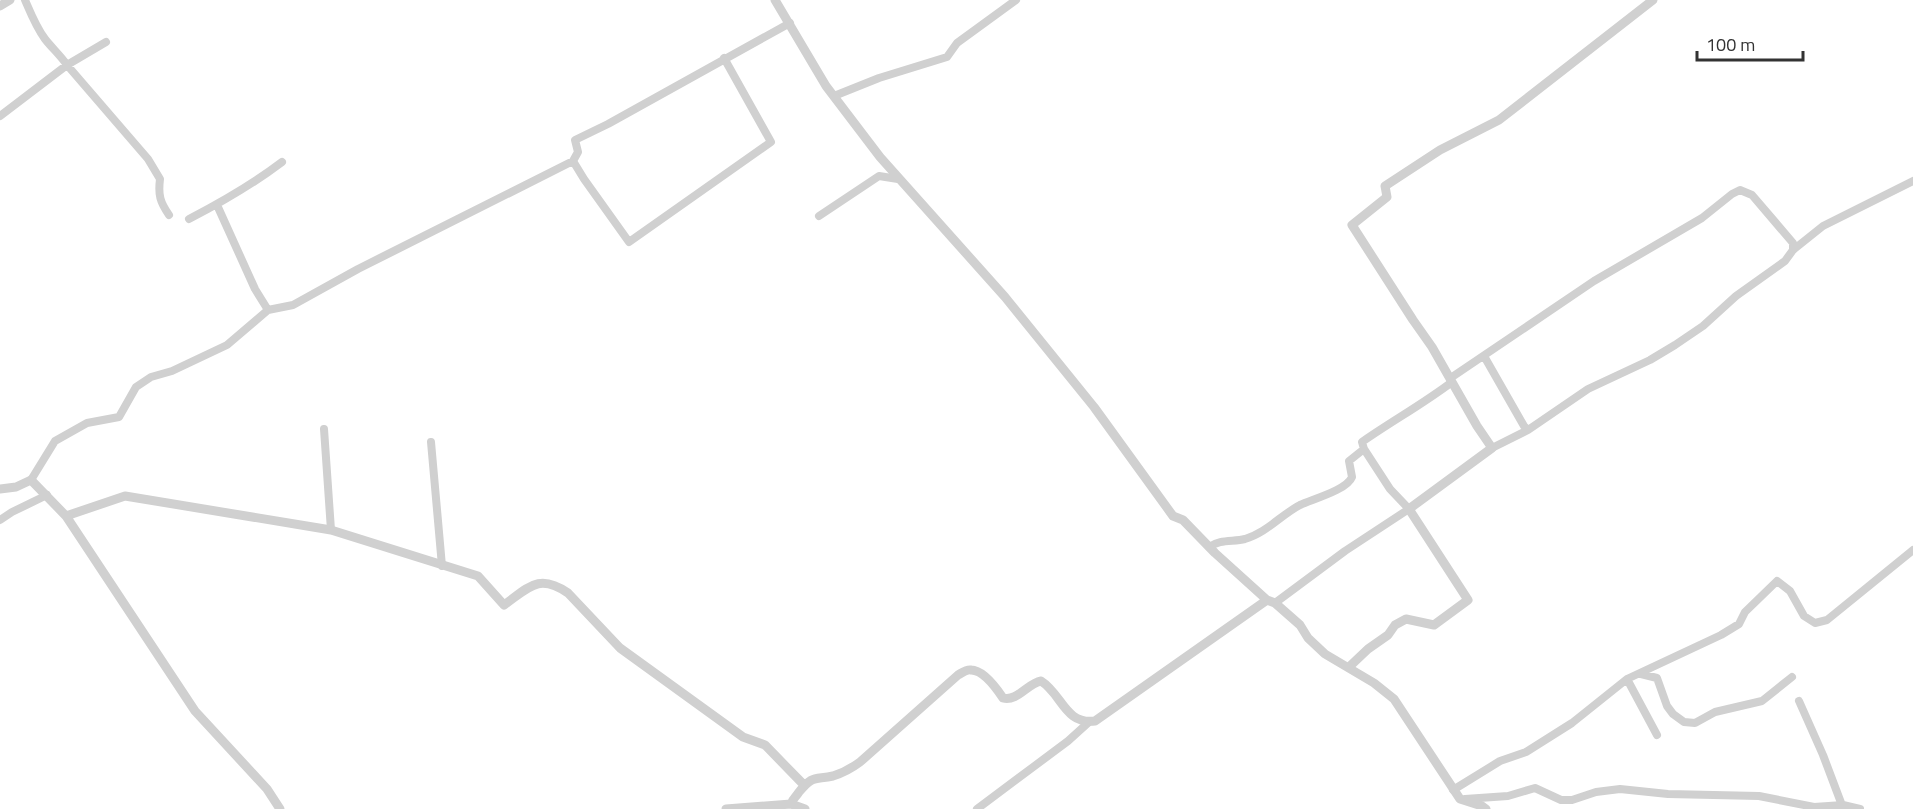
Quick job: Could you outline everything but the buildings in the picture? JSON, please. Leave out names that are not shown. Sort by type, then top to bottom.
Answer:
[{"type":"street","points":[[0,6],[10,0]]},
{"type":"street","points":[[26,0],[36,25],[148,159],[160,179],[158,194],[169,215]]},
{"type":"street","points":[[776,0],[834,96],[898,179],[1005,297],[1094,407],[1173,516],[1184,520],[1209,547],[1300,625],[1308,638],[1325,654],[1374,683],[1394,699],[1460,799],[1486,809]]},
{"type":"street","points":[[834,96],[879,78],[947,57],[957,43],[1016,0]]},
{"type":"street","points":[[1492,448],[1477,426],[1445,367],[1352,225],[1387,197],[1385,186],[1440,150],[1499,120],[1653,0]]},
{"type":"street","points":[[0,489],[16,487],[31,480],[55,441],[87,423],[119,417],[136,387],[151,377],[172,371],[227,345],[268,310],[292,305],[358,269],[573,161],[578,152],[574,140],[608,124],[790,22]]},
{"type":"street","points":[[0,116],[67,64],[106,42]]},
{"type":"street","points":[[573,161],[629,242],[771,142],[724,58]]},
{"type":"street","points":[[189,219],[258,180],[282,162]]},
{"type":"street","points":[[819,216],[879,176],[898,179]]},
{"type":"street","points":[[791,804],[794,797],[810,780],[835,776],[860,762],[958,675],[970,669],[981,672],[1003,698],[1008,700],[1041,681],[1049,687],[1072,717],[1089,722],[1095,721],[1409,509],[1492,448],[1528,430],[1588,389],[1650,360],[1703,326],[1736,296],[1785,261],[1794,250],[1823,226],[1913,181]]},
{"type":"street","points":[[1349,667],[1368,649],[1388,635],[1395,625],[1406,619],[1434,626],[1468,600],[1409,509],[1390,489],[1364,449],[1362,442],[1425,402],[1452,382],[1452,377],[1594,281],[1702,218],[1740,190],[1752,195],[1792,243],[1794,250]]},
{"type":"street","points":[[217,205],[255,289],[268,310]]},
{"type":"street","points":[[1484,356],[1528,430]]},
{"type":"street","points":[[324,429],[331,530]]},
{"type":"street","points":[[431,442],[442,566]]},
{"type":"street","points":[[1209,547],[1221,542],[1245,539],[1260,533],[1298,506],[1347,485],[1352,477],[1349,461],[1364,449]]},
{"type":"street","points":[[31,480],[66,516],[195,711],[267,789],[280,809]]},
{"type":"street","points":[[0,520],[43,492]]},
{"type":"street","points":[[66,516],[125,496],[331,530],[477,576],[504,605],[535,584],[545,582],[558,586],[568,593],[620,648],[743,737],[765,745],[804,785]]},
{"type":"street","points":[[1453,790],[1500,761],[1526,752],[1572,723],[1627,680],[1739,624],[1745,612],[1777,581],[1790,591],[1804,616],[1815,623],[1827,620],[1913,550]]},
{"type":"street","points":[[1640,674],[1657,678],[1672,714],[1684,722],[1695,723],[1715,712],[1762,701],[1792,677]]},
{"type":"street","points":[[1627,680],[1657,735]]},
{"type":"street","points":[[1798,700],[1843,807]]},
{"type":"street","points":[[977,809],[1068,741],[1089,722]]},
{"type":"street","points":[[1460,799],[1508,796],[1535,788],[1561,800],[1572,800],[1596,792],[1620,789],[1668,794],[1759,796],[1814,807],[1860,809]]},
{"type":"street","points":[[726,809],[791,804],[805,809]]}]
